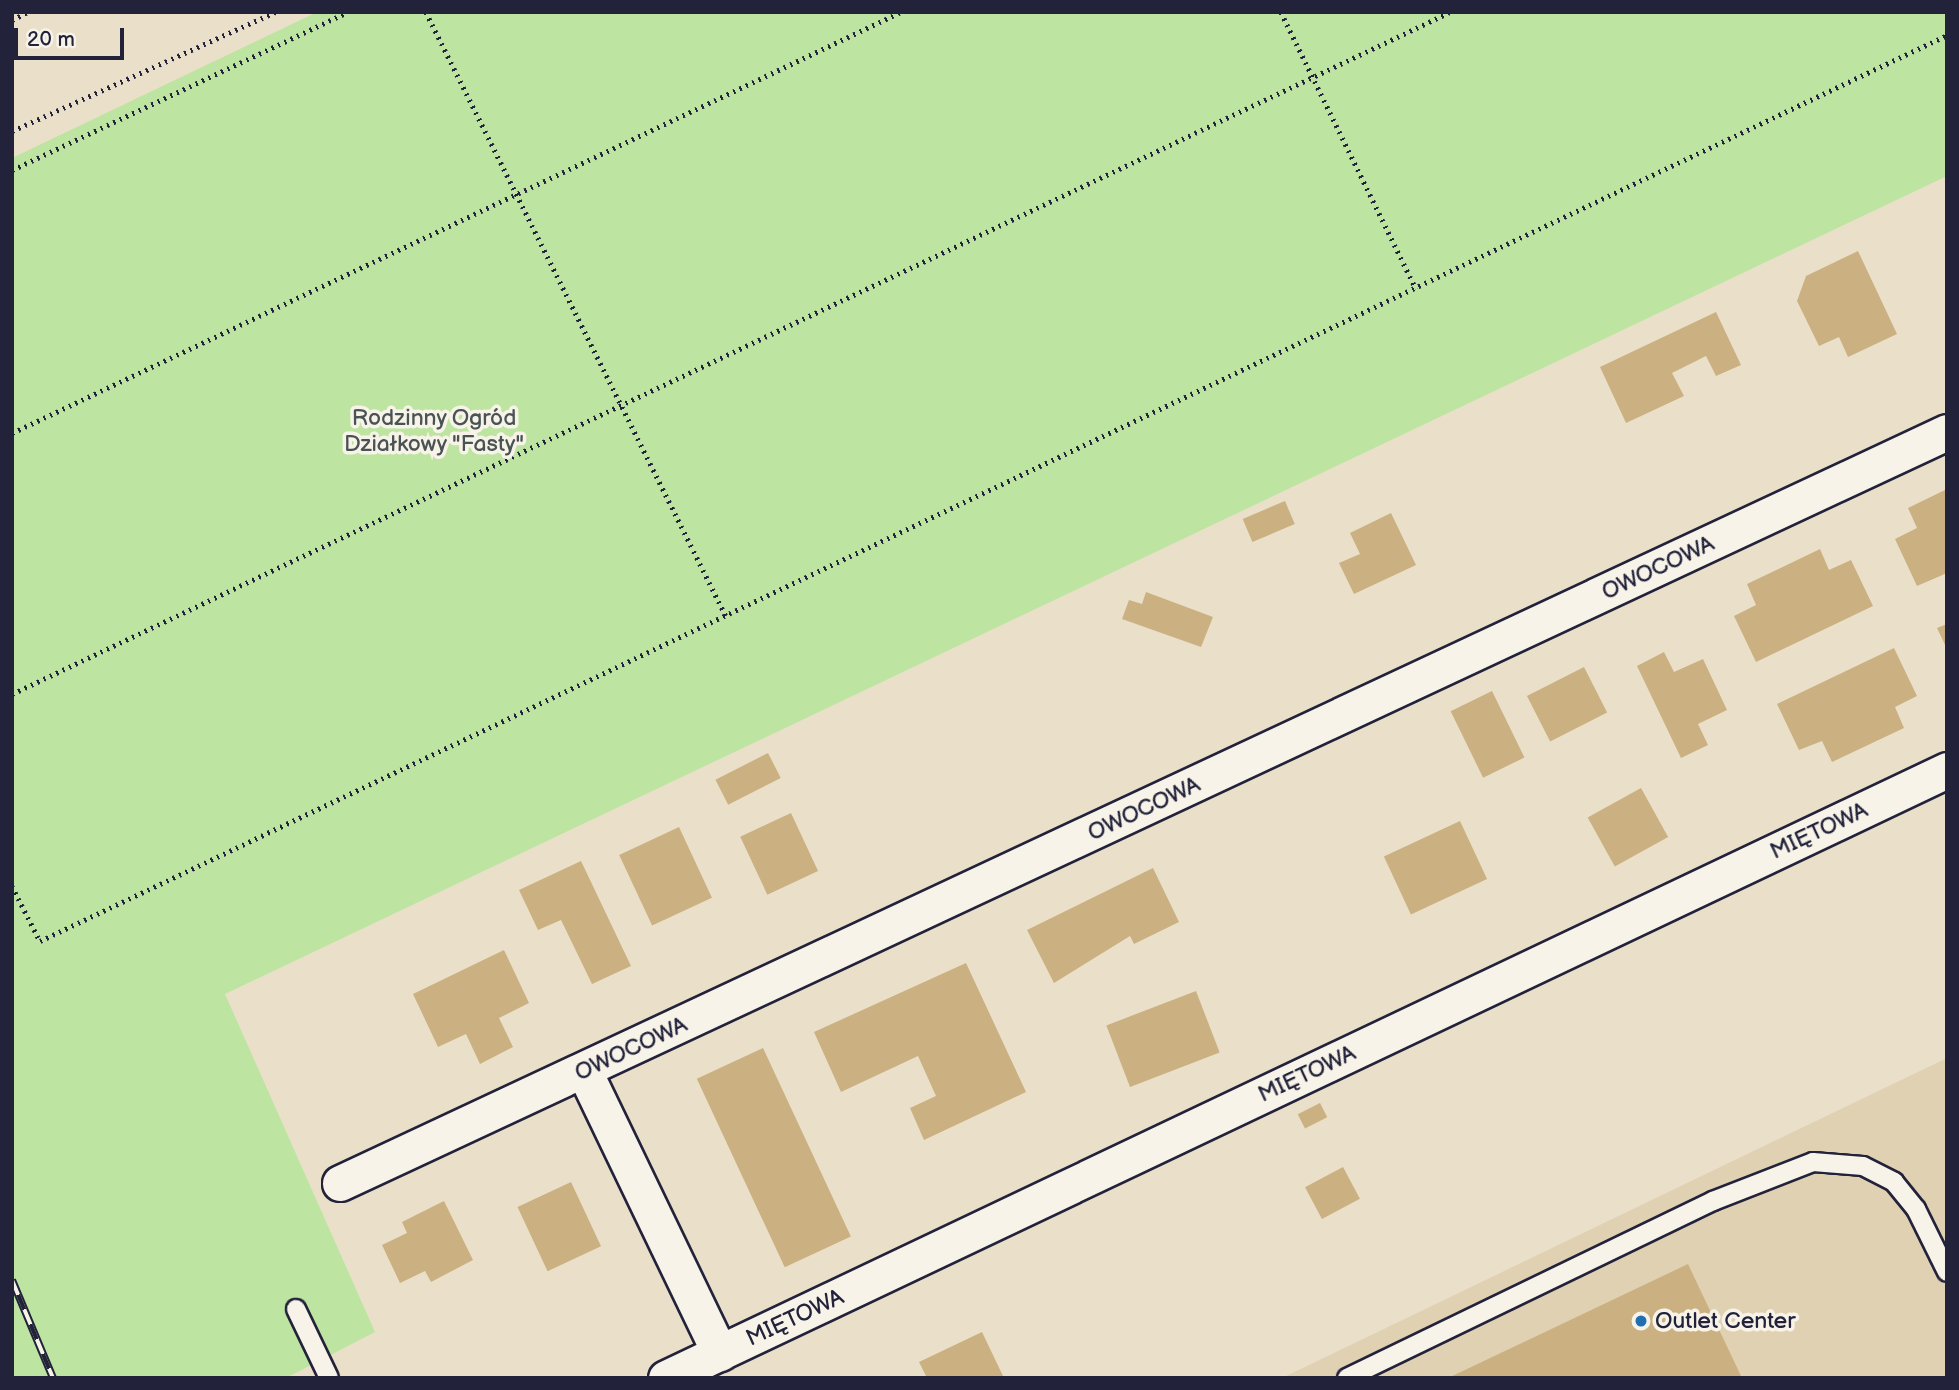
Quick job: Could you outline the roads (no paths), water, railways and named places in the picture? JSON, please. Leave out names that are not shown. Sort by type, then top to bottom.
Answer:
[{"type":"street","name":"OWOCOWA","points":[[340,1183],[1947,432]]},
{"type":"street","name":"MIĘTOWA","points":[[666,1378],[1947,770]]},
{"type":"street","points":[[584,1071],[720,1353]]},
{"type":"lane","points":[[1347,1378],[1713,1201],[1813,1162],[1863,1166],[1894,1182],[1916,1209],[1947,1272]]},
{"type":"lane","points":[[296,1309],[329,1378]]},
{"type":"railway","points":[[12,1280],[53,1378]]},
{"type":"place","name":"Outlet Center","points":[[1641,1321]]},
{"type":"park label","name":"Rodzinny Ogród Działkowy \"Fasty\"","points":[[434,431]]}]
